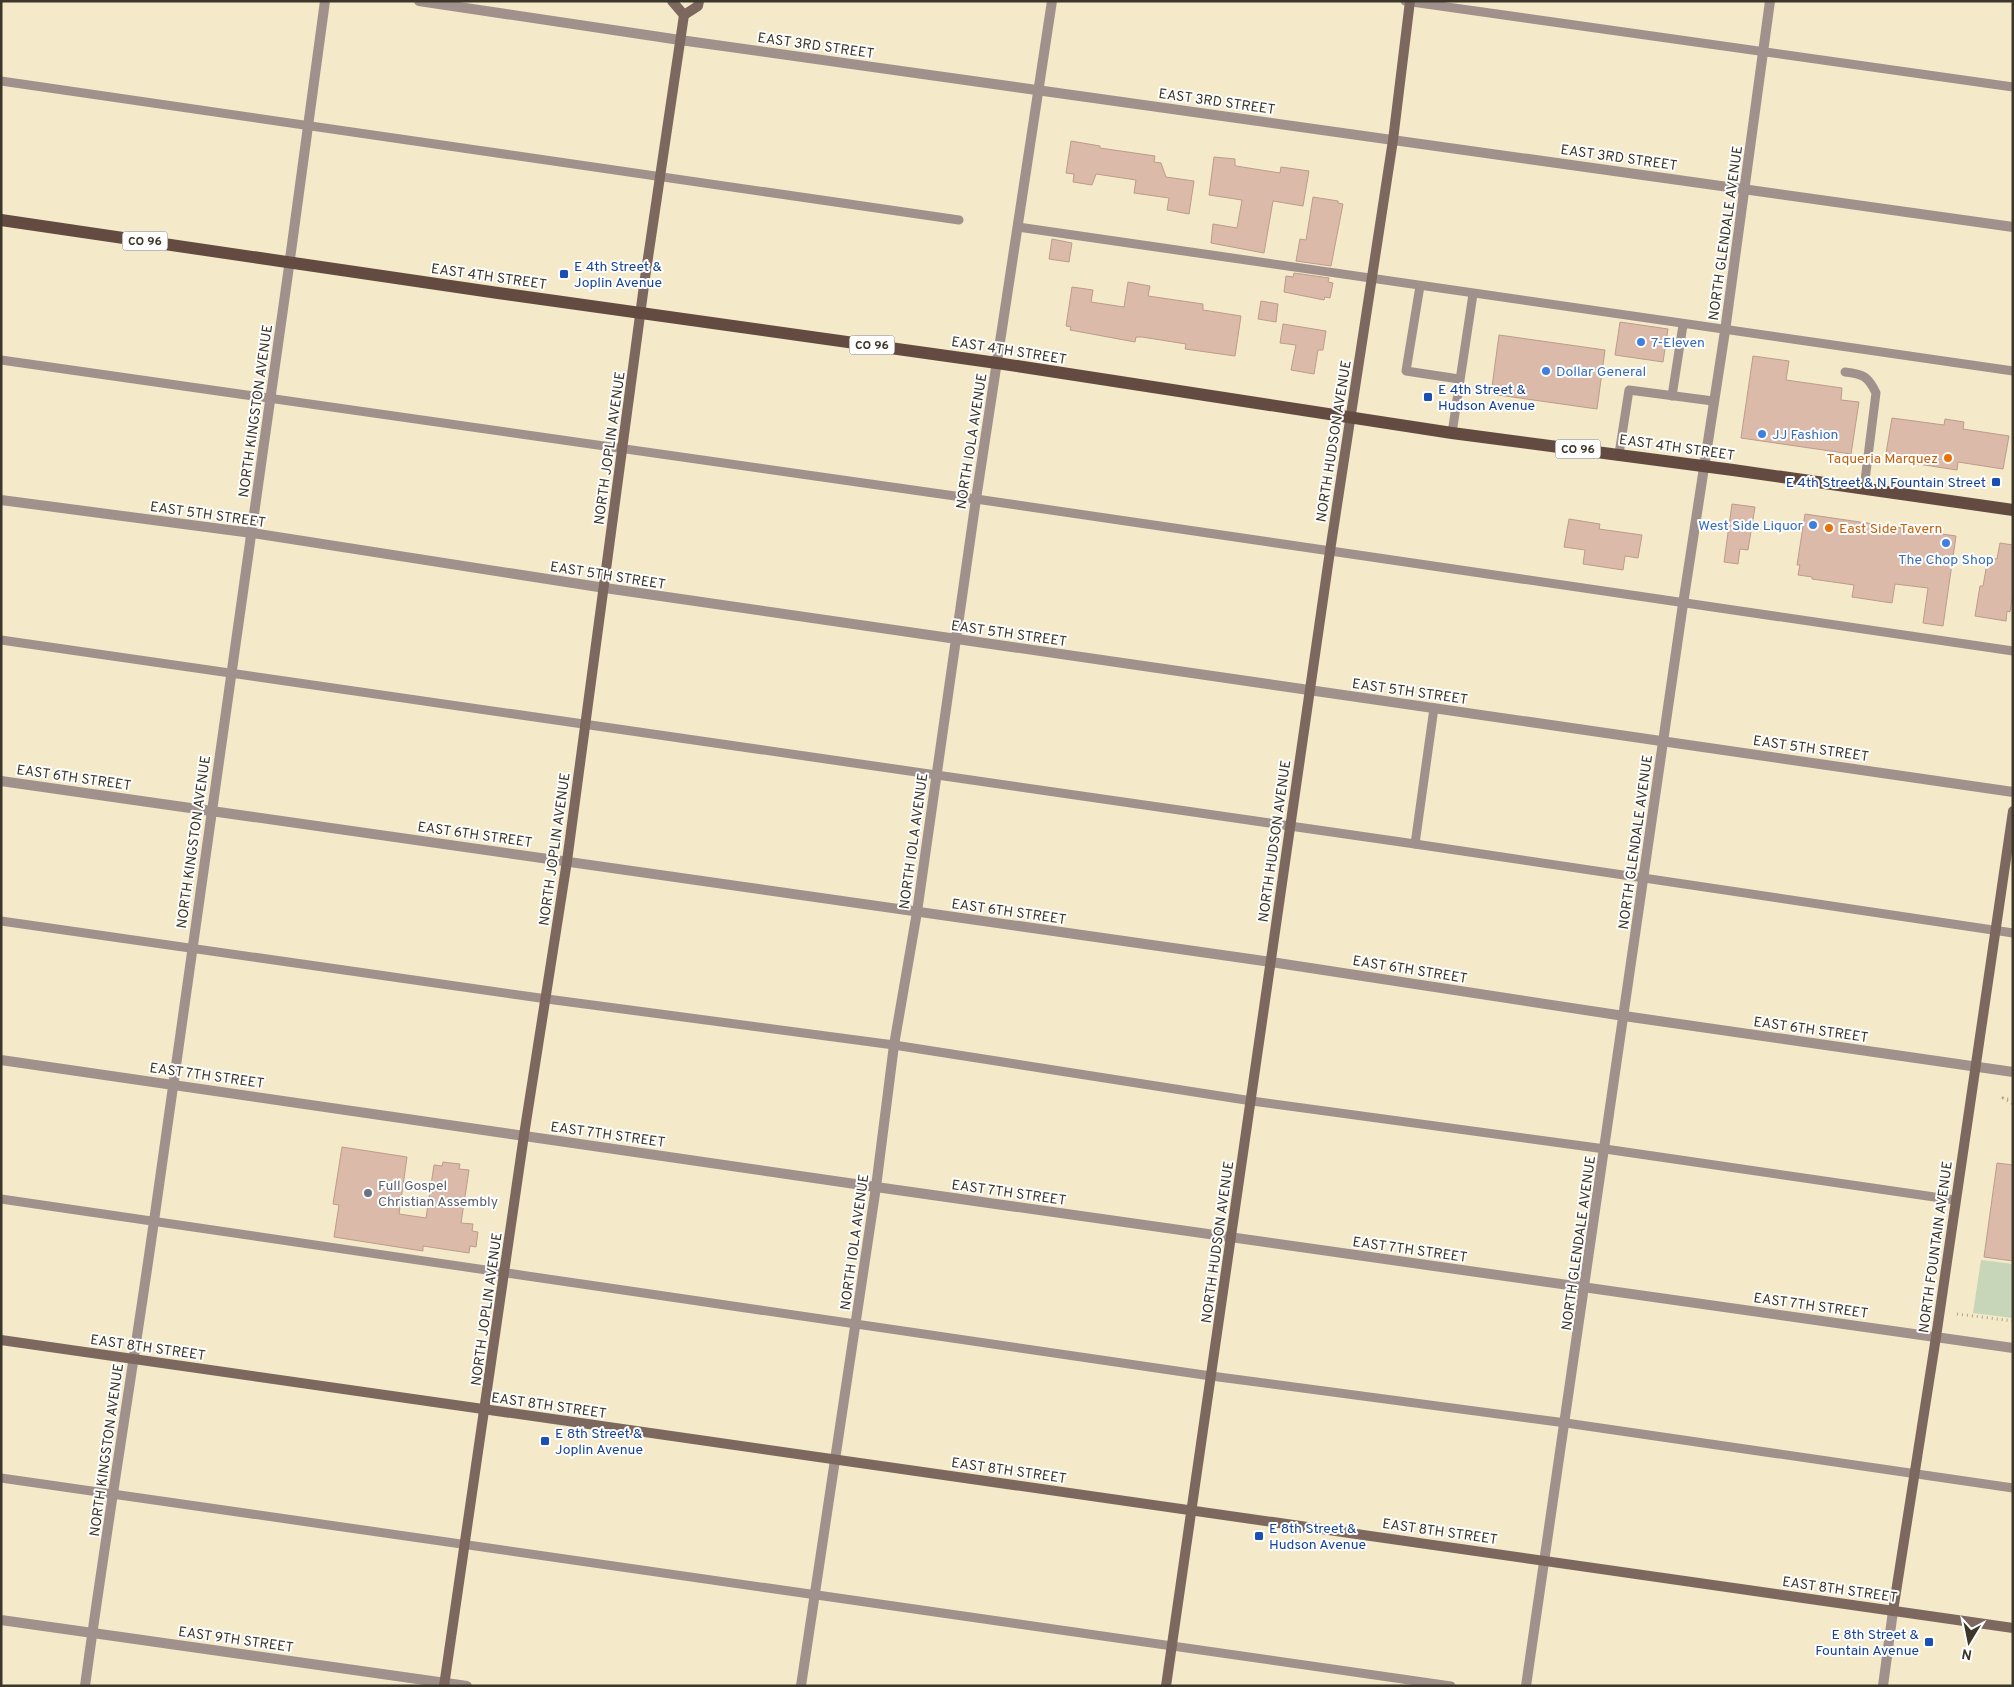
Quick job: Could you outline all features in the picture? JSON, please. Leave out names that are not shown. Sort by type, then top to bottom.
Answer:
[{"type":"main road","name":"EAST 4TH STREET","points":[[1,220],[997,363],[1350,422],[1619,454],[2013,510]]},
{"type":"street","name":"NORTH KINGSTON AVENUE","points":[[85,1686],[154,1223],[191,947],[252,533],[325,1]]},
{"type":"street","name":"EAST 3RD STREET","points":[[418,1],[1039,91],[1745,188],[2013,227]]},
{"type":"street","points":[[672,1],[684,15],[698,6],[699,1]]},
{"type":"street","name":"NORTH IOLA AVENUE","points":[[802,1686],[876,1187],[894,1045],[917,912],[976,499],[1052,1]]},
{"type":"street","name":"NORTH GLENDALE AVENUE","points":[[1526,1686],[1566,1424],[1683,604],[1725,331],[1770,1]]},
{"type":"street","name":"NORTH HUDSON AVENUE","points":[[1166,1686],[1330,551],[1393,140],[1410,2]]},
{"type":"street","name":"NORTH JOPLIN AVENUE","points":[[445,1684],[524,1135],[567,861],[605,588],[622,448],[684,15]]},
{"type":"street","name":"EAST 5TH STREET","points":[[1,500],[252,533],[605,588],[2013,792]]},
{"type":"street","name":"EAST 6TH STREET","points":[[1,781],[1271,962],[1624,1016],[2013,1072]]},
{"type":"street","name":"NORTH FOUNTAIN AVENUE","points":[[1883,1686],[2013,812]]},
{"type":"street","name":"EAST 7TH STREET","points":[[1,1060],[1232,1238],[2013,1348]]},
{"type":"street","name":"EAST 8TH STREET","points":[[1,1340],[2013,1628]]},
{"type":"street","name":"EAST 9TH STREET","points":[[1,1620],[467,1686]]},
{"type":"lane","points":[[1405,1],[2013,87]]},
{"type":"lane","points":[[1,81],[309,123],[660,177],[959,220]]},
{"type":"lane","points":[[1018,227],[1682,325],[1908,355],[2013,372]]},
{"type":"lane","points":[[1420,286],[1406,370],[1459,379]]},
{"type":"lane","points":[[1452,433],[1473,294]]},
{"type":"lane","points":[[1672,396],[1682,325]]},
{"type":"lane","points":[[1,360],[976,499],[2013,651]]},
{"type":"lane","points":[[1845,372],[1859,374],[1870,380],[1876,393],[1864,488]]},
{"type":"lane","points":[[1619,454],[1629,390],[1713,401]]},
{"type":"lane","points":[[1,640],[1415,844],[2013,933]]},
{"type":"lane","points":[[1415,844],[1434,708]]},
{"type":"lane","points":[[1,921],[894,1045],[1252,1101],[1605,1149],[1955,1200]]},
{"type":"lane","points":[[1,1199],[154,1223],[1211,1376],[1566,1424],[2013,1488]]},
{"type":"lane","points":[[1,1478],[1451,1686]]},
{"type":"path","points":[[2013,1100],[2003,1098],[2013,1104]]},
{"type":"path","points":[[1958,1314],[2013,1321]]},
{"type":"green space","points":[[1981,1260],[2013,1264],[2013,1318],[1973,1313]]},
{"type":"building","points":[[1071,141],[1100,146],[1100,148],[1155,156],[1154,162],[1161,163],[1166,177],[1194,181],[1189,214],[1167,210],[1169,198],[1134,193],[1136,180],[1096,174],[1092,185],[1073,182],[1074,174],[1066,173]]},
{"type":"building","points":[[1214,157],[1235,159],[1236,166],[1280,173],[1281,167],[1309,171],[1303,206],[1273,201],[1264,253],[1211,243],[1213,224],[1237,228],[1242,200],[1209,195]]},
{"type":"building","points":[[1313,197],[1338,201],[1338,203],[1343,204],[1331,266],[1296,261],[1300,239],[1306,240]]},
{"type":"building","points":[[1052,239],[1072,243],[1069,262],[1049,259]]},
{"type":"building","points":[[1294,273],[1329,278],[1328,282],[1333,283],[1330,298],[1325,297],[1324,300],[1284,292],[1286,276],[1293,277]]},
{"type":"building","points":[[1128,282],[1150,286],[1148,296],[1203,304],[1203,310],[1241,316],[1235,356],[1185,349],[1186,344],[1142,337],[1136,337],[1135,342],[1070,330],[1071,327],[1066,326],[1072,287],[1093,290],[1091,302],[1124,307]]},
{"type":"building","points":[[1261,301],[1278,304],[1276,322],[1258,319]]},
{"type":"building","name":"7-Eleven","points":[[1620,322],[1668,329],[1663,362],[1615,355]]},
{"type":"building","points":[[1283,324],[1326,331],[1323,350],[1318,350],[1314,374],[1291,370],[1296,345],[1280,343]]},
{"type":"building","points":[[1499,335],[1605,350],[1597,409],[1491,394]]},
{"type":"building","points":[[1753,356],[1789,361],[1786,380],[1842,388],[1841,400],[1859,402],[1851,454],[1741,438]]},
{"type":"building","points":[[1892,418],[1944,425],[1945,419],[1964,422],[1963,429],[2009,436],[2003,469],[1958,462],[1957,470],[1885,459]]},
{"type":"building","points":[[1732,504],[1755,507],[1748,550],[1740,549],[1738,564],[1724,562]]},
{"type":"building","points":[[1805,514],[1956,536],[1943,626],[1923,623],[1928,588],[1895,584],[1892,603],[1852,597],[1854,585],[1798,575],[1800,565],[1797,565]]},
{"type":"building","points":[[1569,519],[1600,524],[1599,529],[1642,535],[1638,558],[1625,556],[1623,570],[1583,564],[1585,550],[1564,547]]},
{"type":"building","points":[[2000,543],[2013,545],[2013,592],[2010,612],[2007,611],[2006,621],[1975,616],[1980,586],[1983,586],[1988,558],[1997,559]]},
{"type":"building","name":"Full Gospel Christian Assembly","points":[[342,1147],[407,1157],[399,1214],[426,1218],[434,1165],[442,1166],[443,1162],[460,1164],[459,1169],[469,1170],[461,1223],[473,1224],[472,1231],[478,1232],[476,1247],[470,1246],[469,1253],[423,1246],[423,1251],[334,1237],[339,1205],[333,1204]]},
{"type":"building","points":[[1997,1163],[2013,1165],[2013,1261],[1984,1257]]},
{"type":"place","name":"E 4th Street & Joplin Avenue","points":[[564,274]]},
{"type":"place","name":"7-Eleven","points":[[1641,342]]},
{"type":"place","name":"Dollar General","points":[[1546,371]]},
{"type":"place","name":"E 4th Street & Hudson Avenue","points":[[1428,397]]},
{"type":"place","name":"JJ Fashion","points":[[1762,434]]},
{"type":"place","name":"Taqueria Marquez","points":[[1948,458]]},
{"type":"place","name":"E 4th Street & N Fountain Street","points":[[1996,482]]},
{"type":"place","name":"West Side Liquor","points":[[1813,525]]},
{"type":"place","name":"East Side Tavern","points":[[1829,528]]},
{"type":"place","name":"The Chop Shop","points":[[1946,543]]},
{"type":"place","name":"Full Gospel Christian Assembly","points":[[368,1193]]},
{"type":"place","name":"E 8th Street & Joplin Avenue","points":[[545,1441]]},
{"type":"place","name":"E 8th Street & Hudson Avenue","points":[[1259,1536]]},
{"type":"place","name":"E 8th Street & Fountain Avenue","points":[[1929,1642]]}]
